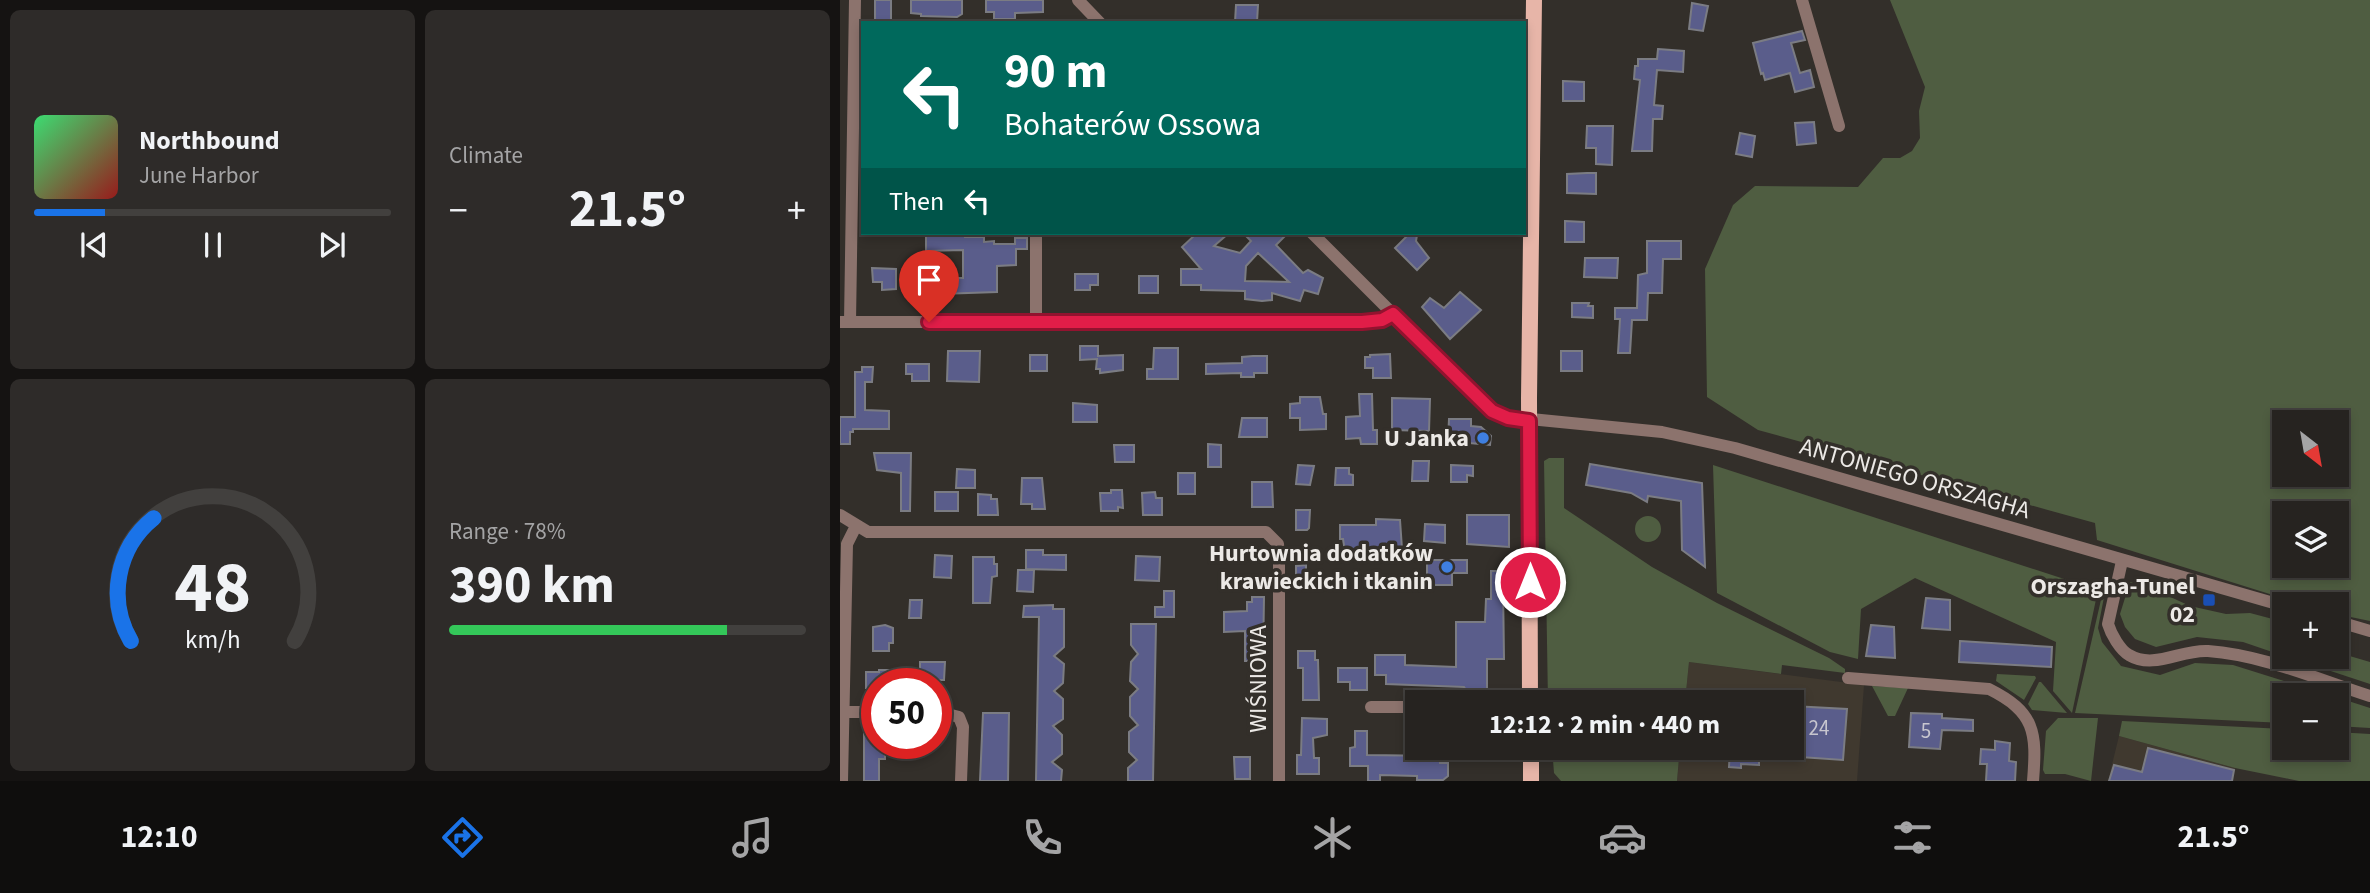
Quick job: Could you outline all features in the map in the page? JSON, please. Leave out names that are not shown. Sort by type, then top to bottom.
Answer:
[{"type":"main road","points":[[1530,690],[1529,421],[1534,0]]},
{"type":"main road","points":[[1531,760],[1531,781]]},
{"type":"street","points":[[855,0],[845,154],[845,322],[1362,322],[1382,320],[1393,314]]},
{"type":"street","points":[[1078,0],[1098,21]]},
{"type":"street","points":[[1802,0],[1839,126]]},
{"type":"street","points":[[1036,235],[1036,323]]},
{"type":"street","name":"ANTONIEGO ORSZAGHA","points":[[1313,235],[1492,411],[1508,418],[1635,429],[1700,439],[2272,603]]},
{"type":"street","points":[[840,515],[856,526],[847,544],[842,781]]},
{"type":"street","name":"WIŚNIOWA","points":[[856,526],[867,532],[1257,530],[1274,537],[1279,556],[1279,781]]},
{"type":"street","points":[[2122,561],[2108,624],[2112,634],[2129,655],[2157,662],[2195,650],[2238,653],[2370,696]]},
{"type":"street","points":[[2349,625],[2370,631]]},
{"type":"street","points":[[1848,678],[1989,688],[2006,697],[2017,705],[2032,726],[2035,752],[2033,781]]},
{"type":"street","points":[[1371,706],[1405,707]]},
{"type":"street","points":[[843,712],[861,712]]},
{"type":"street","points":[[952,715],[959,717],[963,727],[961,781]]},
{"type":"shaded area","points":[[1689,662],[1864,685],[1857,781],[1677,781],[1679,760],[1804,760],[1804,690],[1686,690]]},
{"type":"shaded area","points":[[2119,736],[2235,768],[2232,781],[2108,781]]},
{"type":"green space","points":[[1890,0],[2370,0],[2370,621],[2349,617],[2349,592],[2272,592],[2272,595],[2097,540],[2095,523],[1758,430],[1707,397],[1705,269],[1733,205],[1755,186],[1858,187],[1883,158],[1900,158],[1912,151],[1920,138],[1919,111],[1925,87]]},
{"type":"green space","points":[[1549,458],[1564,458],[1564,508],[1652,567],[1717,603],[1829,658],[1845,669],[1845,673],[1782,665],[1781,674],[1689,662],[1686,690],[1548,690],[1544,461]]},
{"type":"green space","points":[[1713,465],[2098,590],[2072,713],[2053,691],[2056,642],[1915,578],[1861,609],[1858,659],[1830,652],[1717,593]]},
{"type":"green space","points":[[1648,516],[1657,520],[1661,529],[1657,538],[1648,542],[1639,538],[1635,529],[1639,520]]},
{"type":"green space","points":[[2130,582],[2190,606],[2226,614],[2250,613],[2272,619],[2272,652],[2243,642],[2197,637],[2156,647],[2135,639],[2125,627],[2120,614]]},
{"type":"green space","points":[[2103,591],[2105,592],[2098,628],[2102,642],[2121,666],[2160,675],[2195,663],[2233,665],[2290,683],[2272,683],[2272,722],[2075,713]]},
{"type":"green space","points":[[2349,656],[2370,662],[2370,684],[2324,669],[2349,669]]},
{"type":"green space","points":[[1997,674],[2036,678],[2024,700],[1996,681]]},
{"type":"green space","points":[[2039,682],[2067,713],[2032,710],[2028,704]]},
{"type":"green space","points":[[1872,686],[1908,688],[1895,716],[1888,716]]},
{"type":"green space","points":[[2349,701],[2370,708],[2370,728],[2349,727]]},
{"type":"green space","points":[[2058,718],[2098,718],[2091,781],[2065,774],[2045,774],[2046,731]]},
{"type":"green space","points":[[2122,721],[2272,728],[2272,760],[2349,760],[2349,733],[2370,734],[2370,781],[2299,781],[2235,768],[2119,736]]},
{"type":"green space","points":[[1553,760],[1679,760],[1677,781],[1561,781],[1554,773]]},
{"type":"building","points":[[875,0],[891,0],[891,20],[875,20]]},
{"type":"building","points":[[911,0],[962,0],[962,14],[957,17],[921,16],[911,13]]},
{"type":"building","points":[[986,0],[1043,0],[1043,12],[1015,13],[1015,19],[994,19],[994,12],[986,12]]},
{"type":"building","points":[[1692,3],[1708,6],[1703,31],[1689,29]]},
{"type":"building","points":[[1236,5],[1258,5],[1257,21],[1235,21]]},
{"type":"building","points":[[1802,31],[1805,40],[1791,43],[1800,73],[1810,70],[1814,87],[1795,92],[1790,73],[1765,80],[1753,43]]},
{"type":"building","points":[[1658,49],[1684,51],[1683,72],[1657,70],[1654,105],[1663,106],[1662,119],[1653,119],[1652,151],[1632,151],[1640,80],[1634,79],[1635,66],[1638,66],[1638,59],[1657,59]]},
{"type":"building","points":[[1563,81],[1584,82],[1584,101],[1563,101]]},
{"type":"building","points":[[1814,122],[1816,143],[1797,145],[1795,123]]},
{"type":"building","points":[[1587,126],[1613,126],[1612,165],[1596,164],[1596,148],[1586,148]]},
{"type":"building","points":[[1740,133],[1755,136],[1752,157],[1736,154]]},
{"type":"building","points":[[1596,173],[1596,194],[1567,193],[1567,174]]},
{"type":"building","points":[[1565,221],[1584,222],[1584,242],[1565,242]]},
{"type":"building","points":[[1195,235],[1227,235],[1214,246],[1240,253],[1251,241],[1245,235],[1286,235],[1276,245],[1303,273],[1308,270],[1323,278],[1318,294],[1304,290],[1300,301],[1272,293],[1272,300],[1262,301],[1245,299],[1245,291],[1201,290],[1201,285],[1181,285],[1181,269],[1201,269],[1182,247]],"holes":[[[1258,253],[1289,282],[1245,281],[1246,266]]]},
{"type":"building","points":[[1408,235],[1417,235],[1416,241],[1429,258],[1417,270],[1395,248]]},
{"type":"building","points":[[926,236],[984,237],[984,242],[994,241],[994,244],[1015,244],[1015,238],[1027,238],[1027,249],[1016,249],[1016,265],[997,266],[997,292],[926,297],[927,278],[963,278],[963,250],[926,251]]},
{"type":"building","points":[[1647,241],[1681,241],[1681,259],[1663,259],[1662,293],[1648,293],[1647,320],[1632,320],[1630,353],[1618,353],[1620,319],[1615,319],[1615,308],[1637,308],[1638,275],[1647,273]]},
{"type":"building","points":[[1585,258],[1618,258],[1617,278],[1584,277]]},
{"type":"building","points":[[872,268],[896,269],[896,289],[882,290],[882,282],[873,282]]},
{"type":"building","points":[[1075,274],[1098,274],[1098,285],[1090,285],[1090,290],[1075,290]]},
{"type":"building","points":[[1139,276],[1158,276],[1158,293],[1139,293]]},
{"type":"building","points":[[1460,292],[1481,310],[1450,339],[1422,307],[1430,298],[1444,308]]},
{"type":"building","points":[[1572,303],[1589,303],[1588,306],[1593,306],[1593,318],[1572,317]]},
{"type":"building","points":[[1080,346],[1098,346],[1098,356],[1123,355],[1123,370],[1100,373],[1100,369],[1096,369],[1097,359],[1080,360]]},
{"type":"building","points":[[1154,348],[1178,348],[1178,379],[1147,379],[1147,369],[1153,369]]},
{"type":"building","points":[[948,351],[980,351],[979,382],[947,381]]},
{"type":"building","points":[[1561,351],[1582,351],[1582,371],[1561,371]]},
{"type":"building","points":[[1390,354],[1391,378],[1373,378],[1373,368],[1365,368],[1365,357]]},
{"type":"building","points":[[1030,355],[1047,355],[1047,371],[1030,371]]},
{"type":"building","points":[[1267,356],[1267,373],[1254,373],[1254,377],[1241,377],[1241,373],[1206,374],[1206,364],[1242,363],[1242,357]]},
{"type":"building","points":[[906,364],[929,364],[929,381],[912,381],[912,374],[906,374]]},
{"type":"building","points":[[862,367],[873,367],[872,382],[865,382],[865,410],[889,411],[889,429],[853,429],[853,432],[850,432],[850,444],[840,444],[840,417],[855,417],[855,372],[862,372]]},
{"type":"building","points":[[1359,394],[1372,394],[1373,430],[1377,430],[1377,444],[1361,444],[1360,438],[1346,439],[1346,417],[1360,416]]},
{"type":"building","points":[[1300,397],[1320,397],[1323,414],[1326,414],[1326,429],[1300,430],[1300,418],[1290,418],[1290,404],[1300,403]]},
{"type":"building","points":[[1392,398],[1430,399],[1429,431],[1392,430]]},
{"type":"building","points":[[1073,403],[1097,405],[1097,422],[1073,422]]},
{"type":"building","points":[[1242,418],[1267,418],[1267,437],[1239,437]]},
{"type":"building","points":[[1449,419],[1471,419],[1471,426],[1481,427],[1491,436],[1490,445],[1448,441]]},
{"type":"building","points":[[1208,444],[1221,445],[1221,467],[1208,467]]},
{"type":"building","points":[[1114,445],[1134,445],[1134,462],[1115,462]]},
{"type":"building","points":[[874,453],[911,453],[910,511],[901,511],[901,473],[877,470]]},
{"type":"building","points":[[1413,461],[1429,461],[1428,481],[1412,481]]},
{"type":"building","points":[[1590,464],[1702,483],[1705,567],[1682,550],[1681,501],[1648,496],[1647,502],[1631,493],[1586,485]]},
{"type":"building","points":[[1298,465],[1314,466],[1310,485],[1296,484]]},
{"type":"building","points":[[1451,465],[1473,466],[1473,476],[1467,475],[1467,482],[1451,482]]},
{"type":"building","points":[[1336,468],[1349,468],[1349,474],[1353,475],[1353,485],[1335,485]]},
{"type":"building","points":[[957,469],[975,470],[975,488],[956,488]]},
{"type":"building","points":[[1178,473],[1195,473],[1195,494],[1178,494]]},
{"type":"building","points":[[1022,478],[1042,478],[1045,509],[1032,509],[1032,504],[1021,504]]},
{"type":"building","points":[[1252,482],[1272,482],[1273,507],[1252,507]]},
{"type":"building","points":[[1111,490],[1122,490],[1123,508],[1118,507],[1118,511],[1101,511],[1100,493],[1111,493]]},
{"type":"building","points":[[935,492],[958,492],[958,511],[935,511]]},
{"type":"building","points":[[1155,492],[1156,498],[1162,498],[1162,515],[1143,515],[1142,493]]},
{"type":"building","points":[[978,494],[991,495],[991,499],[997,499],[998,515],[978,515]]},
{"type":"building","points":[[1296,510],[1310,510],[1307,530],[1296,530]]},
{"type":"building","points":[[1467,515],[1509,515],[1509,547],[1467,544]]},
{"type":"building","points":[[1376,519],[1400,520],[1402,549],[1359,547],[1359,552],[1345,552],[1343,539],[1340,539],[1340,525],[1376,525]]},
{"type":"building","points":[[1425,524],[1445,525],[1445,543],[1424,541]]},
{"type":"building","points":[[1026,550],[1043,550],[1043,555],[1066,555],[1066,570],[1026,569]]},
{"type":"building","points":[[935,555],[952,556],[951,578],[934,577]]},
{"type":"building","points":[[1136,556],[1160,557],[1159,581],[1135,580]]},
{"type":"building","points":[[973,557],[994,557],[994,564],[997,564],[997,576],[992,577],[990,603],[973,603]]},
{"type":"building","name":"Hurtownia dodatków krawieckich i tkanin","points":[[1427,560],[1467,560],[1467,573],[1452,573],[1452,585],[1427,585]]},
{"type":"building","points":[[1306,565],[1306,590],[1296,590],[1296,566]]},
{"type":"building","points":[[1018,570],[1034,570],[1033,592],[1017,591]]},
{"type":"building","points":[[1491,571],[1507,571],[1506,585],[1503,585],[1504,659],[1487,659],[1487,690],[1386,684],[1386,675],[1375,675],[1375,655],[1405,655],[1405,665],[1456,667],[1456,622],[1485,622],[1486,599],[1491,599]]},
{"type":"building","points":[[1164,591],[1174,591],[1174,617],[1155,617],[1155,607],[1164,607]]},
{"type":"building","points":[[1252,597],[1264,597],[1263,661],[1245,661],[1245,631],[1224,632],[1224,612],[1247,611],[1247,602],[1252,602]]},
{"type":"building","points":[[1926,598],[1950,600],[1950,630],[1922,628]]},
{"type":"building","points":[[910,600],[922,600],[921,618],[909,618]]},
{"type":"building","points":[[1053,605],[1053,609],[1064,609],[1064,647],[1054,656],[1064,664],[1063,683],[1054,691],[1063,699],[1063,719],[1053,726],[1062,735],[1062,754],[1052,762],[1062,770],[1061,781],[1036,781],[1039,617],[1023,617],[1024,606]]},
{"type":"building","points":[[1131,624],[1156,624],[1153,781],[1128,781],[1128,768],[1137,760],[1129,752],[1129,732],[1138,725],[1130,716],[1130,697],[1138,689],[1130,681],[1131,662],[1138,654],[1131,645]]},
{"type":"building","points":[[885,625],[893,628],[893,643],[889,643],[889,651],[873,651],[873,627]]},
{"type":"building","points":[[1871,625],[1894,627],[1895,658],[1866,656]]},
{"type":"building","points":[[1960,641],[2052,647],[2051,667],[1959,662]]},
{"type":"building","points":[[1298,651],[1315,651],[1315,660],[1318,660],[1319,700],[1303,700],[1303,668],[1298,668]]},
{"type":"building","points":[[920,662],[945,662],[945,668],[920,668]]},
{"type":"building","points":[[1338,668],[1367,668],[1367,690],[1350,690],[1350,682],[1338,682]]},
{"type":"building","points":[[1804,707],[1847,709],[1843,760],[1804,757]]},
{"type":"building","points":[[983,713],[1009,713],[1008,781],[980,781]]},
{"type":"building","points":[[1911,713],[1942,714],[1942,718],[1973,720],[1973,731],[1942,730],[1940,749],[1909,747]]},
{"type":"building","points":[[1302,718],[1327,719],[1327,735],[1313,738],[1314,758],[1319,758],[1319,774],[1297,774],[1297,755],[1301,755]]},
{"type":"building","points":[[1355,731],[1367,731],[1367,755],[1405,756],[1405,760],[1440,760],[1440,763],[1448,763],[1448,776],[1443,780],[1417,780],[1417,776],[1380,775],[1380,781],[1368,781],[1368,766],[1350,766],[1350,748],[1355,747]]},
{"type":"building","points":[[1995,741],[2010,743],[2009,761],[2016,762],[2015,781],[1986,781],[1987,764],[1980,764],[1981,749],[1995,750]]},
{"type":"building","points":[[2148,748],[2234,770],[2232,781],[2109,781],[2114,765],[2142,772]]},
{"type":"building","points":[[1234,757],[1250,757],[1250,779],[1235,779]]},
{"type":"building","points":[[864,759],[879,759],[879,781],[864,781]]},
{"type":"building","points":[[1729,760],[1759,760],[1759,765],[1741,764],[1741,768],[1729,767]]},
{"type":"place","name":"U Janka","points":[[1483,438]]},
{"type":"place","name":"Hurtownia dodatków krawieckich i tkanin","points":[[1447,567]]},
{"type":"place","name":"Orszagha-Tunel 02","points":[[2209,600]]},
{"type":"route","points":[[929,322],[1373,322],[1393,314],[1485,406],[1500,416],[1529,421],[1530,582]]}]
